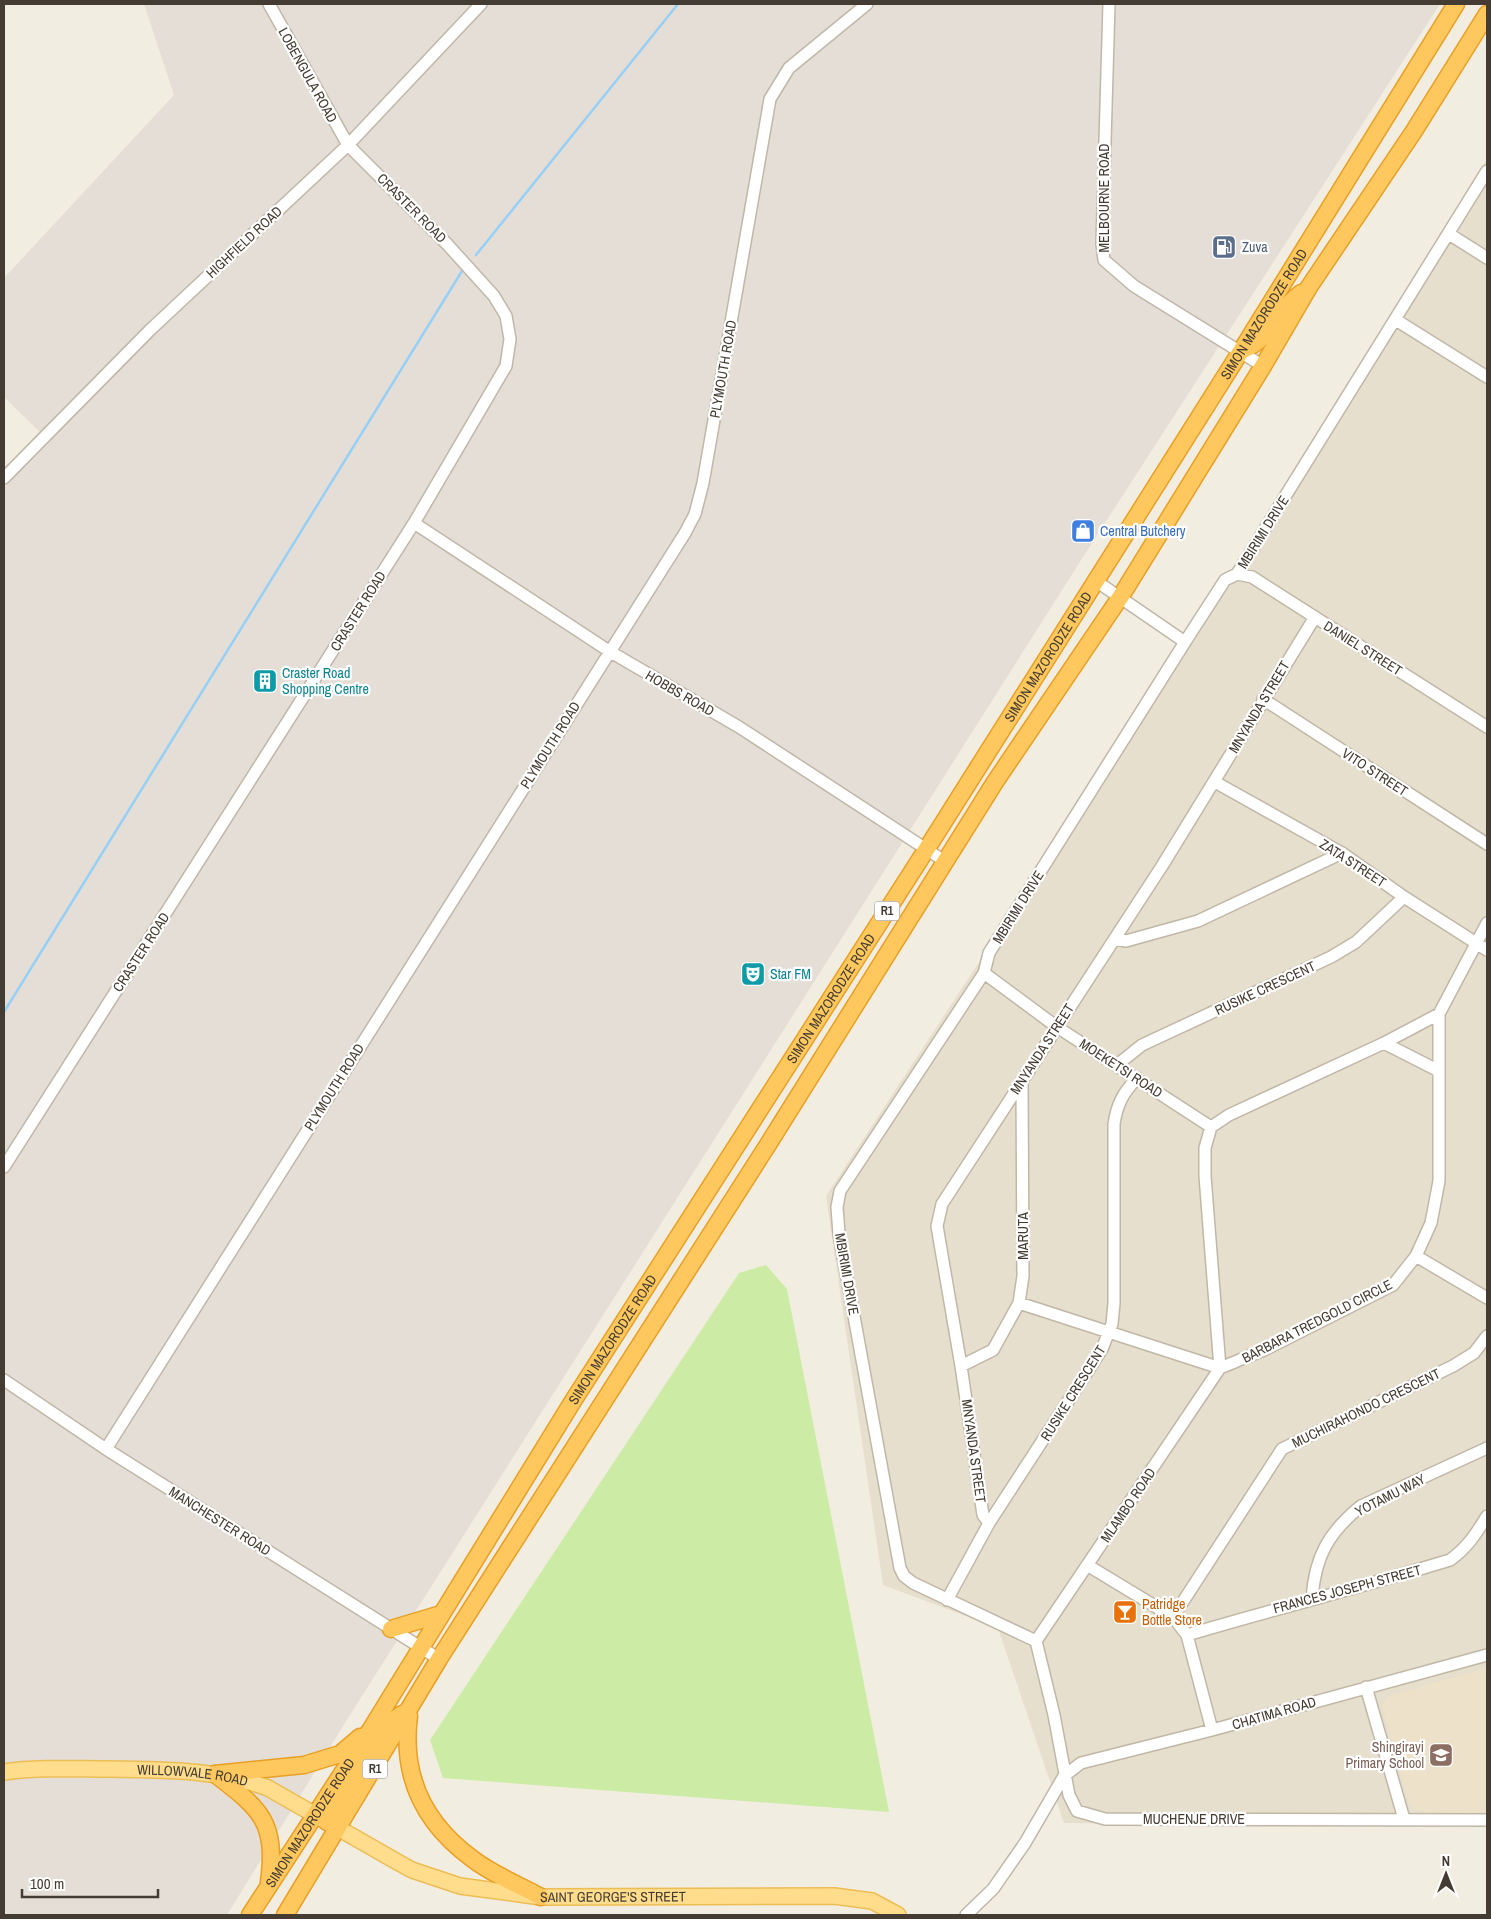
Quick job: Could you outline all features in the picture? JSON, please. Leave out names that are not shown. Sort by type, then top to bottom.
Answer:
[{"type":"highway","name":"SIMON MAZORODZE ROAD","points":[[286,1915],[371,1729],[420,1646],[573,1401],[1096,581],[1456,4]]},
{"type":"highway","name":"SIMON MAZORODZE ROAD","points":[[250,1915],[269,1884],[327,1822],[410,1708],[439,1659],[995,782],[1121,596],[1263,366],[1309,287],[1414,131],[1487,14]]},
{"type":"highway","points":[[1241,351],[1259,342],[1284,307],[1309,287]]},
{"type":"highway","points":[[926,850],[936,846],[945,839],[968,803],[995,782]]},
{"type":"highway","points":[[420,1646],[434,1643],[457,1607],[485,1587]]},
{"type":"highway","points":[[391,1629],[441,1614]]},
{"type":"highway","points":[[410,1708],[406,1739],[408,1758],[412,1779],[426,1810],[450,1839],[475,1860],[541,1897]]},
{"type":"highway","points":[[215,1774],[304,1765],[325,1760],[340,1754],[371,1729]]},
{"type":"highway","points":[[215,1774],[247,1799],[266,1824],[272,1852],[269,1884]]},
{"type":"main road","name":"WILLOWVALE ROAD","points":[[4,1761],[33,1768]]},
{"type":"main road","name":"WILLOWVALE ROAD","points":[[4,1772],[33,1768],[141,1770],[215,1774],[268,1788],[327,1822]]},
{"type":"main road","name":"SAINT GEORGE'S STREET","points":[[327,1822],[400,1864],[460,1886],[541,1897],[834,1896],[872,1901],[898,1915]]},
{"type":"street","name":"LOBENGULA ROAD","points":[[269,4],[348,145]]},
{"type":"street","name":"HIGHFIELD ROAD","points":[[4,478],[150,330],[348,145],[481,4]]},
{"type":"street","name":"PLYMOUTH ROAD","points":[[106,1449],[685,533],[694,514],[703,483],[770,99],[789,68],[867,4]]},
{"type":"street","name":"MELBOURNE ROAD","points":[[1109,4],[1102,244],[1104,260],[1134,286],[1263,366]]},
{"type":"street","name":"CRASTER ROAD","points":[[4,1167],[414,523],[506,366],[510,339],[506,316],[494,296],[447,244],[348,145]]},
{"type":"street","name":"MBIRIMI DRIVE","points":[[1036,1641],[913,1583],[904,1576],[900,1568],[839,1234],[837,1207],[840,1191],[984,974],[989,953],[1225,580],[1237,574],[1487,171]]},
{"type":"street","points":[[1449,234],[1487,258]]},
{"type":"street","points":[[1396,320],[1487,378]]},
{"type":"street","name":"HOBBS ROAD","points":[[414,523],[609,651],[739,727],[946,862]]},
{"type":"street","name":"DANIEL STREET","points":[[1237,574],[1252,577],[1487,727]]},
{"type":"street","points":[[1096,581],[1121,596],[1185,642]]},
{"type":"street","name":"MNYANDA STREET","points":[[989,1523],[983,1516],[938,1226],[942,1204],[1115,939],[1315,617]]},
{"type":"street","name":"VITO STREET","points":[[1263,700],[1487,844]]},
{"type":"street","name":"ZATA STREET","points":[[1214,782],[1342,853],[1487,950]]},
{"type":"street","points":[[1115,939],[1126,941],[1198,921],[1342,853]]},
{"type":"street","name":"RUSIKE CRESCENT","points":[[1117,1065],[1142,1046],[1331,957],[1356,942],[1404,896]]},
{"type":"street","points":[[1211,1126],[1229,1115],[1384,1043],[1439,1014],[1487,923]]},
{"type":"street","name":"MOEKETSI ROAD","points":[[984,974],[1057,1027],[1211,1126]]},
{"type":"street","name":"BARBARA TREDGOLD CIRCLE","points":[[1211,1126],[1206,1148],[1205,1176],[1220,1368],[1264,1350],[1393,1285],[1416,1256],[1431,1223],[1439,1181],[1437,1070],[1439,1014]]},
{"type":"street","points":[[1384,1043],[1437,1070]]},
{"type":"street","name":"RUSIKE CRESCENT","points":[[947,1600],[989,1523],[1102,1349],[1112,1324],[1114,1303],[1114,1124],[1117,1106],[1122,1094],[1137,1078]]},
{"type":"street","name":"MARUTA","points":[[961,1366],[993,1350],[1019,1303],[1023,1276],[1022,1080]]},
{"type":"street","points":[[1416,1256],[1487,1298]]},
{"type":"street","points":[[1019,1303],[1220,1368]]},
{"type":"street","name":"MUCHIRAHONDO CRESCENT","points":[[1173,1616],[1282,1449],[1453,1366],[1474,1353],[1487,1336]]},
{"type":"street","name":"MLAMBO ROAD","points":[[1036,1641],[1220,1368]]},
{"type":"street","name":"MANCHESTER ROAD","points":[[4,1380],[106,1449],[439,1659]]},
{"type":"street","name":"YOTAMU WAY","points":[[1312,1598],[1314,1576],[1320,1554],[1345,1519],[1361,1506],[1487,1448]]},
{"type":"street","name":"FRANCES JOSEPH STREET","points":[[1187,1635],[1312,1598],[1344,1592],[1450,1560],[1462,1552],[1473,1539],[1487,1516]]},
{"type":"street","points":[[1087,1565],[1173,1616],[1187,1635],[1212,1730]]},
{"type":"street","name":"MUCHENJE DRIVE","points":[[1036,1641],[1054,1715],[1064,1776],[1069,1796],[1077,1811],[1105,1819],[1487,1820]]},
{"type":"street","name":"CHATIMA ROAD","points":[[1064,1776],[1081,1763],[1212,1730],[1487,1655]]},
{"type":"street","points":[[1366,1687],[1404,1819]]},
{"type":"street","points":[[966,1915],[993,1888],[1014,1861],[1064,1776]]},
{"type":"shaded area","points":[[144,4],[1440,4],[1083,557],[343,1726],[227,1915],[4,1915],[4,487],[50,442],[4,397],[4,278],[174,95]]},
{"type":"shaded area","points":[[1487,159],[1487,1827],[1064,1823],[998,1628],[883,1585],[826,1196],[1248,551]]},
{"type":"shaded area","name":"Shingirayi Primary School","points":[[1487,1668],[1487,1813],[1419,1812],[1409,1804],[1382,1706],[1389,1696]]},
{"type":"green space","points":[[766,1265],[787,1289],[889,1812],[443,1778],[430,1740],[739,1273]]},
{"type":"waterway","points":[[476,255],[678,4]]},
{"type":"waterway","points":[[4,1012],[462,271]]},
{"type":"place","name":"Zuva","points":[[1224,247]]},
{"type":"place","name":"Central Butchery","points":[[1083,531]]},
{"type":"place","name":"Craster Road Shopping Centre","points":[[265,681]]},
{"type":"place","name":"Star FM","points":[[753,974]]},
{"type":"place","name":"Patridge Bottle Store","points":[[1125,1612]]},
{"type":"place","name":"Shingirayi Primary School","points":[[1441,1755]]}]
